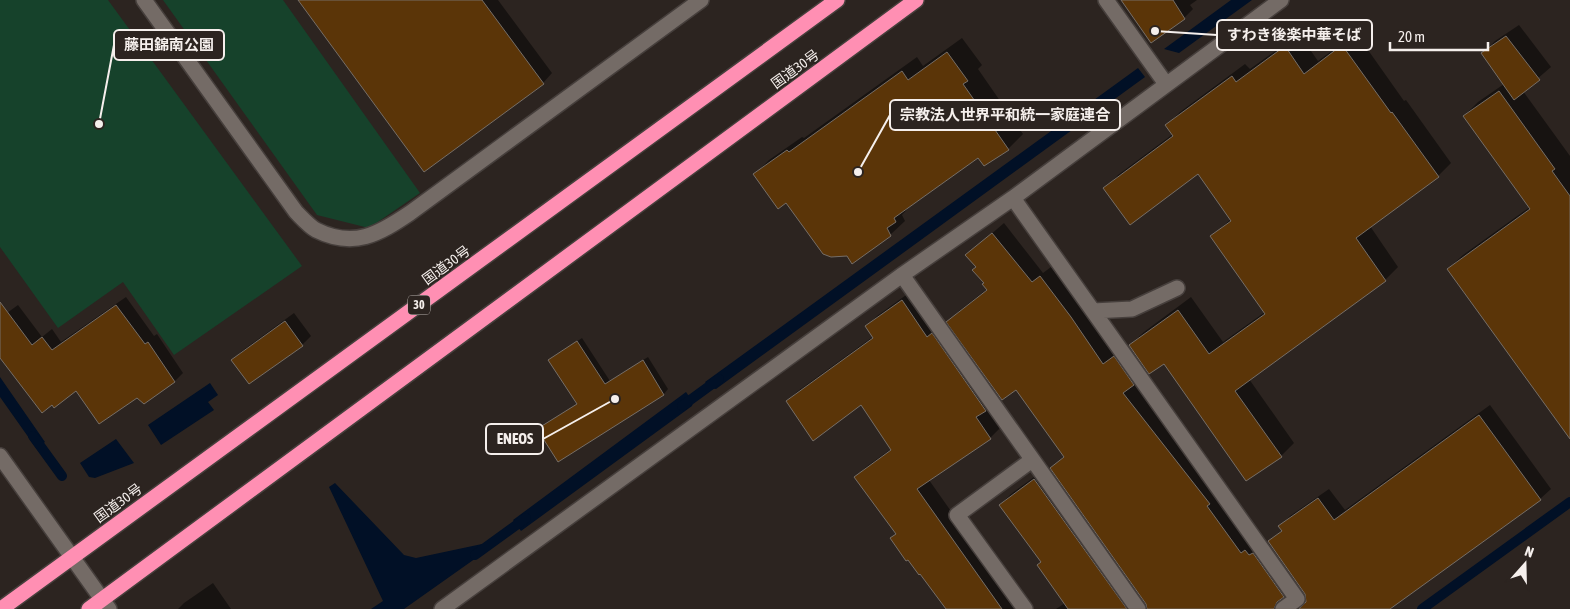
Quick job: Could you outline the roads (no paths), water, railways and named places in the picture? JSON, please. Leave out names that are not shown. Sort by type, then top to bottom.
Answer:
[{"type":"highway","name":"国道30号","points":[[1,609],[837,0]]},
{"type":"highway","name":"国道30号","points":[[89,609],[105,604],[916,0]]},
{"type":"street","points":[[144,0],[296,212],[315,229],[338,237],[367,238],[402,218],[701,0]]},
{"type":"street","points":[[1106,0],[1166,84]]},
{"type":"street","points":[[442,609],[902,275],[1013,198],[1281,0]]},
{"type":"street","points":[[1013,198],[1297,599],[1283,609]]},
{"type":"street","points":[[902,275],[1138,609]]},
{"type":"street","points":[[1094,311],[1132,310],[1176,288]]},
{"type":"street","points":[[0,456],[105,604]]},
{"type":"street","points":[[1025,609],[957,515],[1032,460]]},
{"type":"water","points":[[1231,0],[1252,0],[1179,53],[1164,49]]},
{"type":"water","points":[[1138,68],[1145,77],[716,389],[710,388],[705,382]]},
{"type":"water","points":[[0,377],[45,442],[36,448],[0,397]]},
{"type":"water","points":[[210,383],[218,395],[208,402],[214,410],[161,445],[148,425]]},
{"type":"water","points":[[686,392],[693,402],[692,406],[521,531],[513,520]]},
{"type":"water","points":[[116,439],[134,463],[95,478],[89,477],[80,463]]},
{"type":"water","points":[[335,483],[404,555],[416,558],[482,544],[486,551],[404,609],[371,609],[383,601],[329,487]]},
{"type":"waterway","points":[[682,406],[719,379]]},
{"type":"waterway","points":[[33,436],[62,476]]},
{"type":"waterway","points":[[1422,609],[1570,502]]},
{"type":"waterway","points":[[475,555],[526,518]]},
{"type":"place","name":"すわき後楽中華そば","points":[[1155,31]]},
{"type":"place","name":"藤田錦南公園","points":[[99,124]]},
{"type":"place","name":"宗教法人世界平和統一家庭連合","points":[[858,172]]},
{"type":"place","name":"ENEOS","points":[[615,399]]}]
